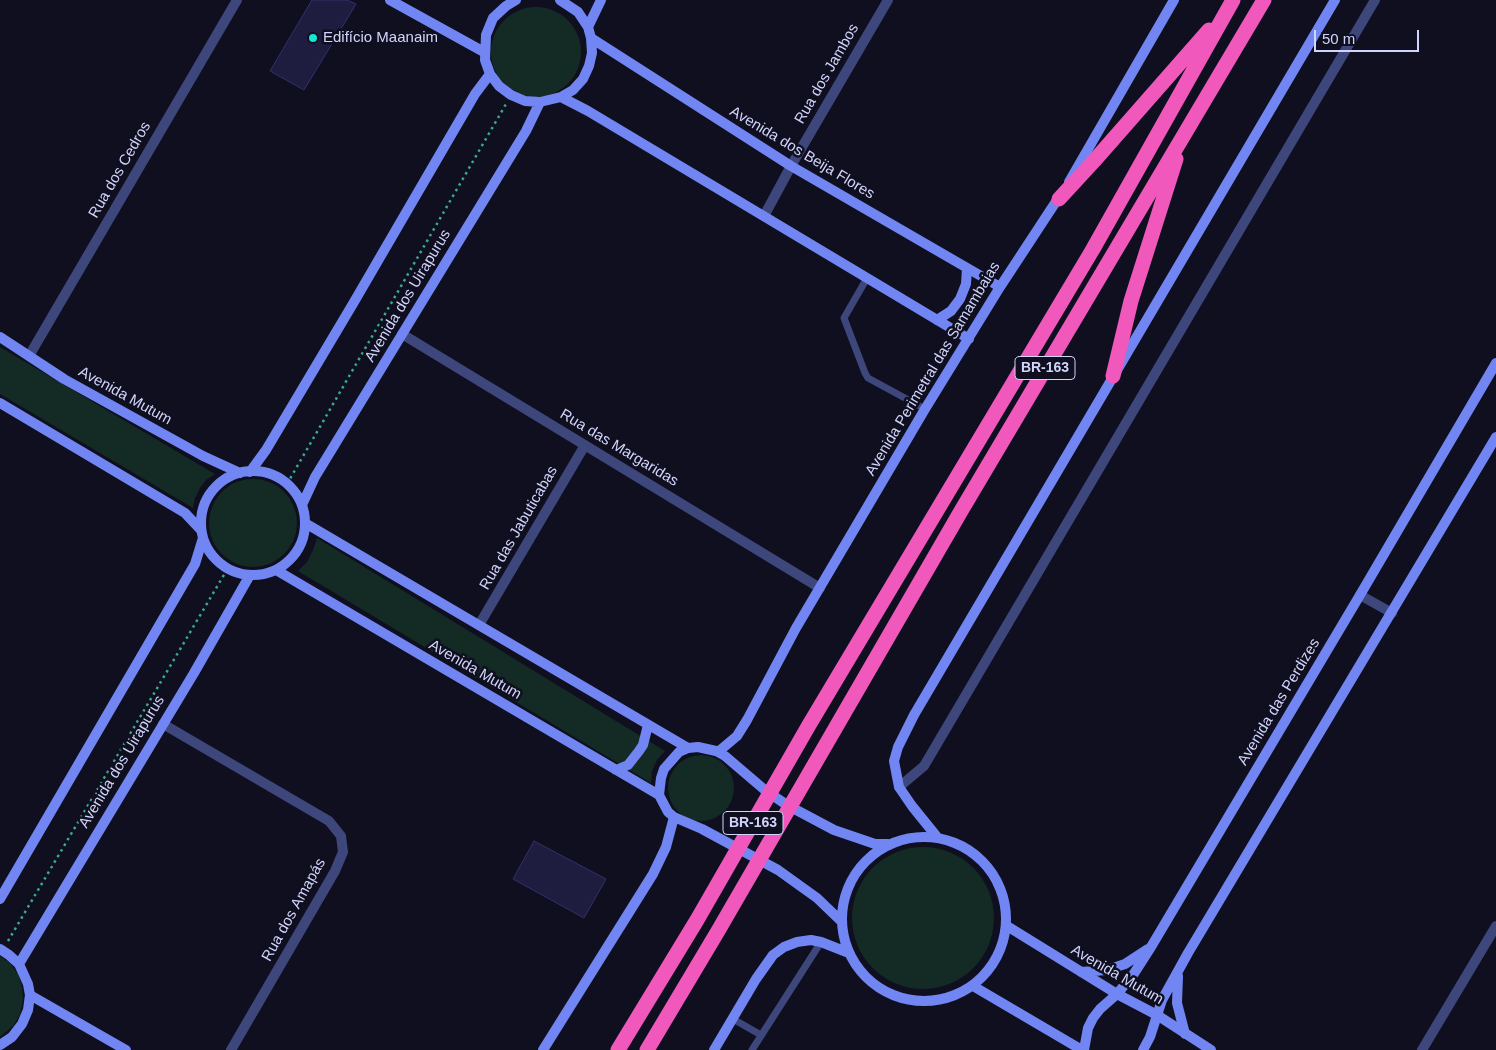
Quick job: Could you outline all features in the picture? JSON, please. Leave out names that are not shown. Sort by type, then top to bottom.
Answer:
[{"type":"highway","name":"BR-163","points":[[647,1050],[966,503],[1264,0]]},
{"type":"highway","points":[[1059,199],[1231,3]]},
{"type":"highway","name":"BR-163","points":[[618,1050],[697,920],[809,726],[1093,249],[1231,3]]},
{"type":"highway","points":[[1114,376],[1131,301],[1185,132]]},
{"type":"street","name":"Rua dos Cedros","points":[[29,356],[237,0]]},
{"type":"street","points":[[390,0],[484,52]]},
{"type":"street","points":[[516,0],[493,18],[486,34],[484,52],[490,74],[499,86],[511,95],[525,101],[540,102],[561,97],[573,90],[583,79],[589,66],[592,52],[588,27],[578,12],[560,0]]},
{"type":"street","points":[[588,27],[600,0]]},
{"type":"street","name":"Rua dos Jambos","points":[[764,216],[888,0]]},
{"type":"street","name":"Avenida Perimetral das Samambaias","points":[[718,752],[737,736],[742,728],[820,588],[925,409],[1000,288],[1059,199],[1174,0]]},
{"type":"street","points":[[937,837],[912,806],[899,786],[894,761],[895,754],[914,715],[1335,0]]},
{"type":"street","points":[[899,786],[924,766],[1375,0]]},
{"type":"street","name":"Avenida dos Beija Flores","points":[[591,38],[791,166],[1000,288]]},
{"type":"street","points":[[245,472],[266,450],[475,94],[490,74]]},
{"type":"street","points":[[561,97],[588,111],[969,339]]},
{"type":"street","name":"Avenida dos Uirapurus","points":[[302,505],[315,477],[526,131],[540,102]]},
{"type":"street","points":[[937,320],[950,311],[960,299],[966,284],[967,268]]},
{"type":"street","name":"Rua das Margaridas","points":[[402,334],[820,588]]},
{"type":"street","name":"Avenida Mutum","points":[[0,337],[64,379],[203,456],[245,472]]},
{"type":"street","name":"Avenida das Perdizes","points":[[1083,1050],[1088,1028],[1093,1018],[1100,1008],[1118,994],[1134,975],[1151,948],[1360,596],[1496,362]]},
{"type":"street","points":[[0,403],[185,513],[202,534],[210,553],[221,564],[235,572],[250,575],[264,574],[276,570],[288,562],[298,551],[305,523],[302,505],[296,494],[287,484],[264,472],[245,472],[226,479],[215,488],[206,500],[202,515],[202,534],[195,564],[0,899]]},
{"type":"street","points":[[1143,1050],[1150,1037],[1162,1000],[1193,945],[1496,437]]},
{"type":"street","name":"Rua das Jabuticabas","points":[[479,625],[585,445]]},
{"type":"street","points":[[305,523],[688,748]]},
{"type":"street","name":"Avenida Mutum","points":[[276,570],[659,795]]},
{"type":"street","name":"Avenida dos Uirapurus","points":[[19,964],[250,575]]},
{"type":"street","points":[[1360,596],[1392,613]]},
{"type":"street","name":"Rua dos Amapás","points":[[163,724],[329,821],[341,836],[343,852],[335,871],[231,1050]]},
{"type":"street","points":[[616,770],[628,764],[639,751],[648,725]]},
{"type":"street","points":[[842,922],[816,898],[778,870],[702,829],[674,817],[668,812],[659,795],[664,769],[679,752],[688,748],[706,748],[725,756],[766,791],[794,809],[834,830],[860,840],[875,844],[889,844],[913,838],[937,837],[953,841],[968,848],[991,870],[1000,884],[1005,899],[1007,926],[1002,947],[986,975],[959,994],[944,999],[928,1001],[904,998],[881,989],[868,979],[857,967],[849,953],[844,938],[842,922],[842,906],[846,890],[869,857],[889,844]]},
{"type":"street","points":[[542,1050],[653,874],[666,847],[674,817]]},
{"type":"street","name":"Avenida Mutum","points":[[1007,926],[1211,1050]]},
{"type":"street","points":[[1422,1050],[1496,926]]},
{"type":"street","points":[[714,1050],[756,979],[773,955],[784,947],[797,942],[811,940],[849,953]]},
{"type":"street","points":[[1081,972],[1107,970],[1125,964],[1151,948]]},
{"type":"street","points":[[1,950],[19,964],[28,984],[30,994],[28,1010],[22,1024],[12,1037],[0,1045],[8,1050]]},
{"type":"street","points":[[1179,972],[1177,1003],[1185,1034]]},
{"type":"street","points":[[972,986],[1083,1050]]},
{"type":"street","points":[[30,994],[126,1050]]},
{"type":"lane","points":[[867,278],[844,318],[865,372],[868,378],[925,409]]},
{"type":"lane","points":[[752,1050],[821,942]]},
{"type":"lane","points":[[733,1018],[761,1035]]},
{"type":"path","points":[[287,484],[511,95]]},
{"type":"path","points":[[1,950],[228,568]]},
{"type":"green space","points":[[536,7],[553,10],[568,20],[578,35],[581,52],[578,69],[568,84],[553,94],[536,97],[519,94],[504,84],[494,69],[491,52],[494,35],[504,20],[519,10]]},
{"type":"green space","points":[[0,347],[215,474],[206,480],[200,488],[193,508],[0,394]]},
{"type":"green space","points":[[244,479],[262,479],[278,486],[290,498],[297,514],[297,532],[290,548],[278,560],[262,567],[244,567],[228,560],[216,548],[209,532],[209,514],[216,498],[228,486]]},
{"type":"green space","points":[[317,538],[665,751],[657,760],[652,771],[651,783],[298,571],[307,562]]},
{"type":"green space","points":[[701,755],[713,758],[724,765],[731,776],[734,788],[731,800],[724,811],[713,818],[701,821],[689,818],[678,811],[671,800],[668,788],[671,776],[678,765],[689,758]]},
{"type":"green space","points":[[923,847],[950,853],[962,859],[973,868],[982,879],[988,891],[994,918],[988,945],[982,957],[973,968],[962,977],[950,983],[923,989],[896,983],[884,977],[873,968],[864,957],[858,945],[852,918],[858,891],[864,879],[873,868],[884,859],[896,853]]},
{"type":"green space","points":[[0,956],[10,963],[18,974],[23,1000],[20,1014],[14,1025],[0,1037]]},
{"type":"building","name":"Edifício Maanaim","points":[[312,0],[347,0],[356,4],[304,90],[270,71]]},
{"type":"building","points":[[534,841],[606,879],[584,918],[513,879]]},
{"type":"place","name":"Edifício Maanaim","points":[[313,38]]}]
